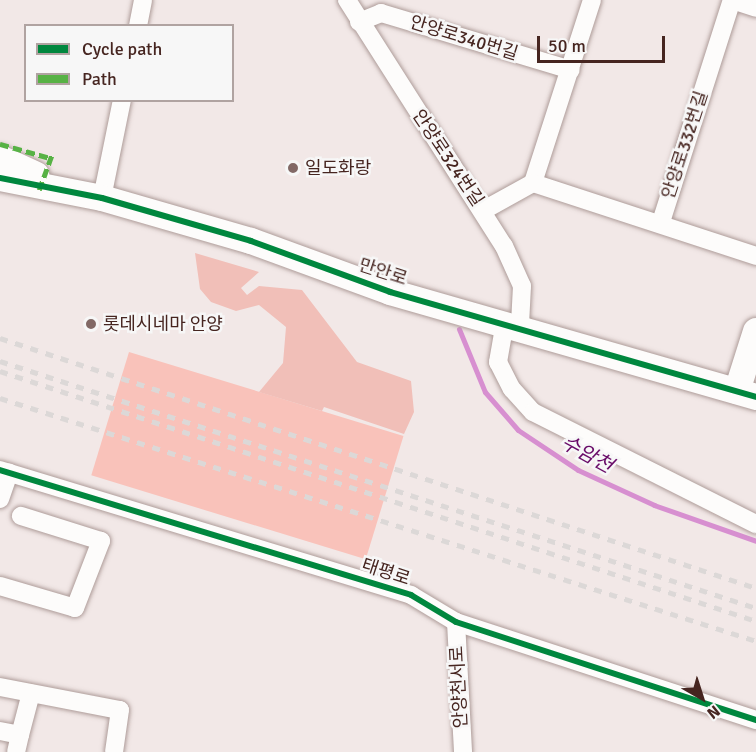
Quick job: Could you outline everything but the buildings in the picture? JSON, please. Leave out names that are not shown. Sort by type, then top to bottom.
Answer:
[{"type":"street","points":[[138,24],[143,0]]},
{"type":"street","name":"안양로324번길","points":[[347,0],[359,22],[484,210],[522,286],[512,324],[497,345],[498,362],[533,412],[756,524]]},
{"type":"street","points":[[359,22],[375,0]]},
{"type":"street","points":[[484,210],[533,183],[592,0]]},
{"type":"street","name":"안양로332번길","points":[[661,222],[732,0],[756,8]]},
{"type":"street","name":"안양로340번길","points":[[359,22],[381,13],[570,70]]},
{"type":"street","points":[[0,158],[92,197],[121,102]]},
{"type":"street","name":"만안로","points":[[0,178],[92,197],[251,241],[390,292],[512,324],[747,394]]},
{"type":"street","points":[[533,183],[661,222],[756,256]]},
{"type":"street","points":[[747,394],[756,331]]},
{"type":"street","points":[[0,499],[4,471]]},
{"type":"street","name":"태평로","points":[[4,471],[411,595],[456,622],[756,720]]},
{"type":"street","points":[[0,586],[75,608],[101,541],[21,516]]},
{"type":"street","name":"안양천서로","points":[[456,622],[462,752]]},
{"type":"street","points":[[0,687],[120,710],[114,752]]},
{"type":"street","points":[[0,731],[18,743],[31,693]]},
{"type":"shaded area","points":[[195,253],[259,272],[241,288],[247,295],[259,286],[302,290],[357,362],[411,381],[414,412],[404,434],[324,407],[322,411],[259,392],[283,363],[286,327],[259,305],[236,311],[211,302],[200,289]]},
{"type":"shaded area","points":[[129,352],[403,436],[366,559],[91,475]]},
{"type":"waterway","name":"수암천","points":[[459,329],[485,392],[518,430],[578,470],[654,505],[756,541]]},
{"type":"railway","points":[[0,338],[756,588]]},
{"type":"railway","points":[[0,361],[756,608]]},
{"type":"railway","points":[[0,371],[756,621]]},
{"type":"railway","points":[[0,398],[756,641]]},
{"type":"marked path","points":[[0,144],[50,158]]},
{"type":"marked path","points":[[39,190],[52,154]]},
{"type":"cycle path","points":[[0,178],[102,198],[251,241],[390,292],[756,397]]},
{"type":"cycle path","points":[[0,470],[411,595],[456,622],[756,720]]},
{"type":"place","name":"일도화랑","points":[[293,168]]},
{"type":"place","name":"롯데시네마 안양","points":[[91,324]]}]
